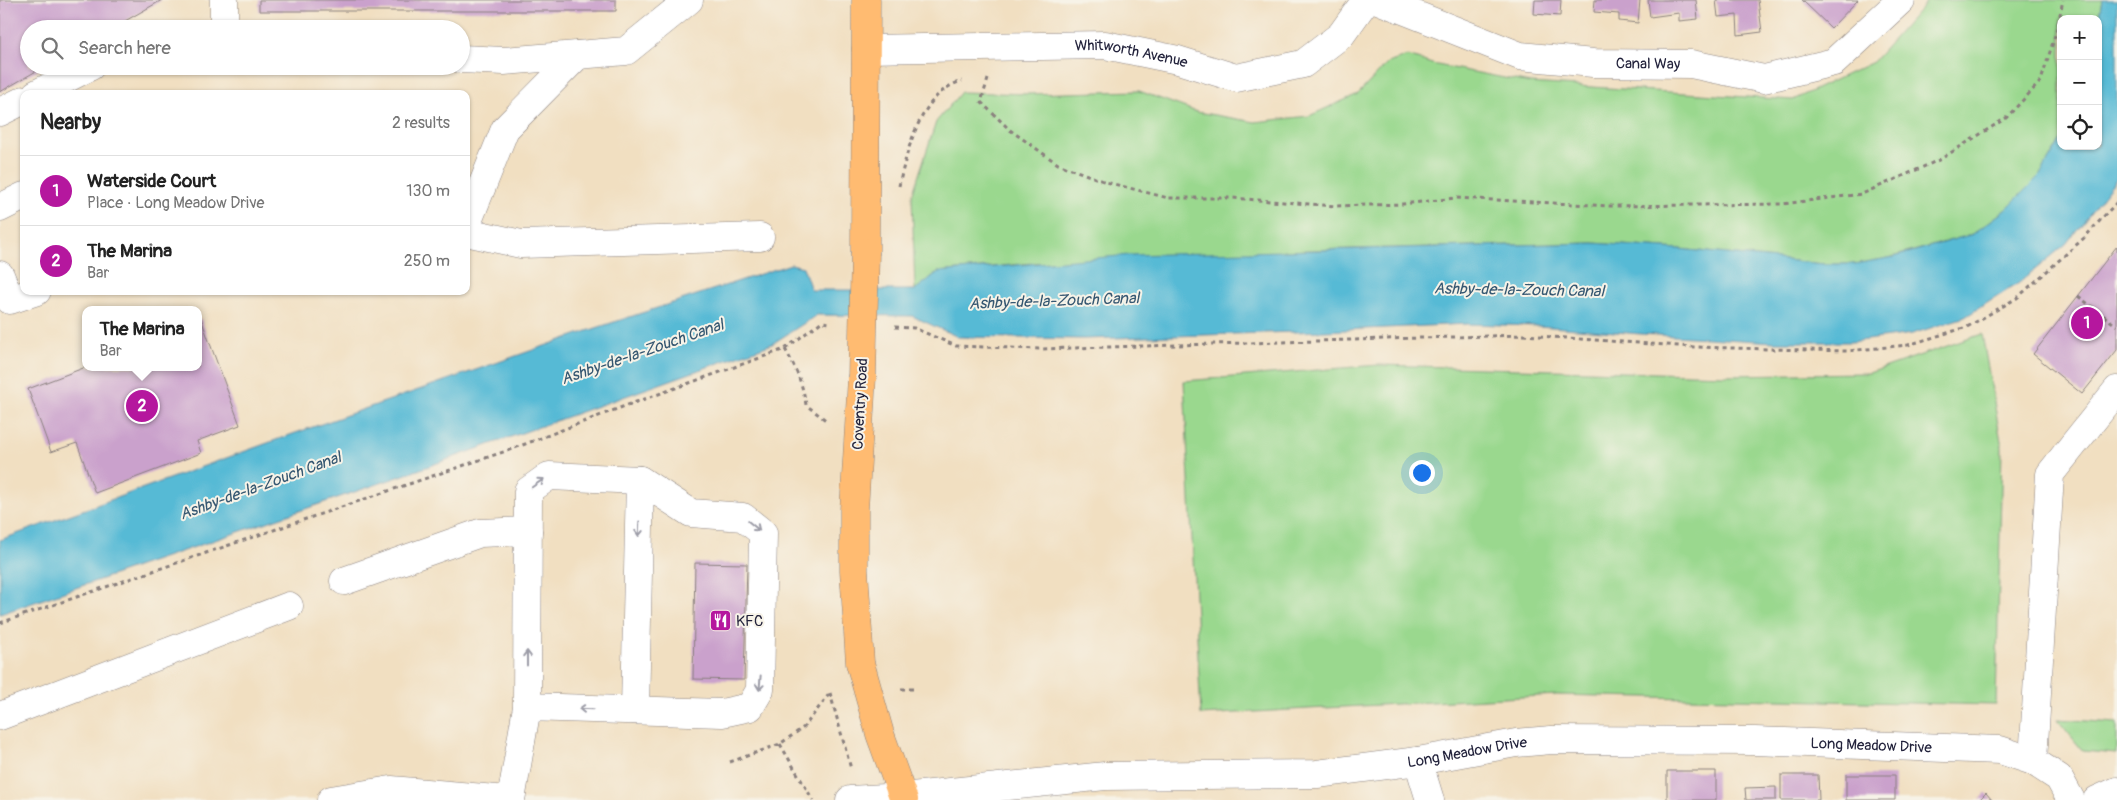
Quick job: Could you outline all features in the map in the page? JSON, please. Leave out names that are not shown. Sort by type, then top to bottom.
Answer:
[{"type":"main road","name":"Coventry Road","points":[[866,0],[865,252],[862,377],[854,510],[854,570],[860,663],[880,734],[903,799]]},
{"type":"street","points":[[224,0],[224,20]]},
{"type":"street","points":[[470,59],[504,61],[626,51],[689,0]]},
{"type":"street","name":"Whitworth Avenue","points":[[866,49],[1105,45],[1178,60],[1236,78],[1304,64],[1341,35],[1366,0]]},
{"type":"street","name":"Canal Way","points":[[1378,0],[1520,56],[1593,63],[1691,64],[1764,79],[1834,62],[1901,0]]},
{"type":"street","points":[[470,216],[505,130],[578,55]]},
{"type":"street","points":[[44,90],[73,75]]},
{"type":"street","points":[[0,112],[20,102]]},
{"type":"street","points":[[0,208],[20,198]]},
{"type":"street","points":[[470,233],[521,244],[760,237]]},
{"type":"street","points":[[0,275],[10,300],[25,295]]},
{"type":"street","points":[[2032,761],[2050,474],[2117,390]]},
{"type":"street","points":[[511,800],[527,707],[528,491],[549,476],[640,480],[691,513],[743,517],[763,534],[760,690],[750,707],[722,713],[527,707]]},
{"type":"street","points":[[635,710],[640,480]]},
{"type":"street","points":[[344,581],[480,533],[528,531]]},
{"type":"street","points":[[0,716],[289,606]]},
{"type":"street","name":"Long Meadow Drive","points":[[850,800],[903,799],[1105,776],[1318,774],[1418,761],[1516,742],[1588,740],[1755,742],[2000,750],[2032,761],[2059,778],[2071,800]]},
{"type":"street","points":[[1418,761],[1430,800]]},
{"type":"street","points":[[331,800],[391,790],[507,800]]},
{"type":"street","points":[[2097,800],[2117,791]]},
{"type":"path","points":[[982,76],[990,74],[981,102],[1010,130],[1058,164],[1106,182],[1168,198],[1232,198],[1335,206],[1403,204],[1456,198],[1611,206],[1782,204],[1862,194],[1939,160],[2006,118],[2041,81],[2057,29],[2063,0]]},
{"type":"path","points":[[898,188],[904,163],[919,122],[936,97],[958,82],[966,80]]},
{"type":"path","points":[[886,326],[914,328],[956,346],[1039,349],[1524,335],[1694,347],[1848,351],[1908,345],[1967,327],[2017,298],[2084,238],[2117,202]]},
{"type":"path","points":[[2078,296],[2117,326]]},
{"type":"path","points":[[0,623],[512,449],[625,406],[785,349],[821,322],[839,323]]},
{"type":"path","points":[[785,349],[804,390],[806,405],[828,422]]},
{"type":"path","points":[[730,762],[780,744],[804,728],[830,692],[856,788],[861,799]]},
{"type":"path","points":[[780,744],[813,800]]},
{"type":"green space","points":[[1928,0],[2102,0],[2099,15],[2057,15],[2057,146],[2040,175],[2005,210],[1973,234],[1885,259],[1854,264],[1824,264],[1679,249],[1593,243],[1308,250],[1033,263],[938,272],[915,290],[912,196],[936,122],[961,92],[1028,94],[1139,91],[1197,112],[1255,122],[1309,116],[1358,94],[1388,63],[1408,56],[1432,64],[1530,83],[1793,100],[1873,62]]},
{"type":"green space","points":[[1982,334],[2002,447],[1996,705],[1557,695],[1201,715],[1184,381],[1379,365],[1725,375],[1869,373]]},
{"type":"green space","points":[[2057,719],[2117,723],[2117,754],[2083,751]]},
{"type":"water","name":"Ashby-de-la-Zouch Canal","points":[[2102,0],[2117,0],[2117,178],[2066,244],[2019,283],[1965,317],[1912,334],[1851,342],[1775,342],[1539,326],[1467,324],[1084,339],[958,337],[912,316],[817,315],[772,344],[401,476],[0,614],[0,540],[287,436],[593,329],[791,264],[803,267],[811,290],[915,290],[938,272],[1130,255],[1593,243],[1679,249],[1824,264],[1854,264],[1894,257],[1973,234],[2005,210],[2040,175],[2057,146],[2057,150],[2102,150],[2102,15],[2099,15]]},
{"type":"building","points":[[0,0],[162,0],[127,20],[20,20],[20,75],[29,75],[0,92]]},
{"type":"building","points":[[259,0],[616,0],[616,11],[259,11]]},
{"type":"building","points":[[1535,0],[1561,0],[1560,16],[1534,14]]},
{"type":"building","points":[[1595,0],[1640,0],[1638,23],[1619,21],[1619,14],[1594,12]]},
{"type":"building","points":[[1648,0],[1696,0],[1698,19],[1679,21],[1679,13],[1650,17]]},
{"type":"building","points":[[1716,0],[1758,0],[1762,32],[1738,35],[1737,15],[1718,17]]},
{"type":"building","points":[[1802,0],[1858,0],[1831,28]]},
{"type":"building","points":[[2117,246],[2117,350],[2082,394],[2033,354]]},
{"type":"building","points":[[202,322],[240,425],[197,441],[201,453],[95,493],[77,443],[51,452],[28,389],[82,369],[82,371],[202,371]]},
{"type":"building","name":"KFC","points":[[695,563],[747,564],[744,680],[693,679]]},
{"type":"building","points":[[1667,771],[1716,771],[1716,800],[1667,800]]},
{"type":"building","points":[[1781,775],[1818,775],[1819,800],[1781,800]]},
{"type":"building","points":[[1846,775],[1895,775],[1895,800],[1846,800]]},
{"type":"building","points":[[1776,787],[1776,800],[1746,800],[1745,788]]},
{"type":"building","points":[[1986,793],[1992,800],[1979,800]]},
{"type":"place","name":"Waterside Court","points":[[2087,323]]},
{"type":"place","name":"The Marina","points":[[142,406]]},
{"type":"place","name":"KFC","points":[[720,621]]}]
